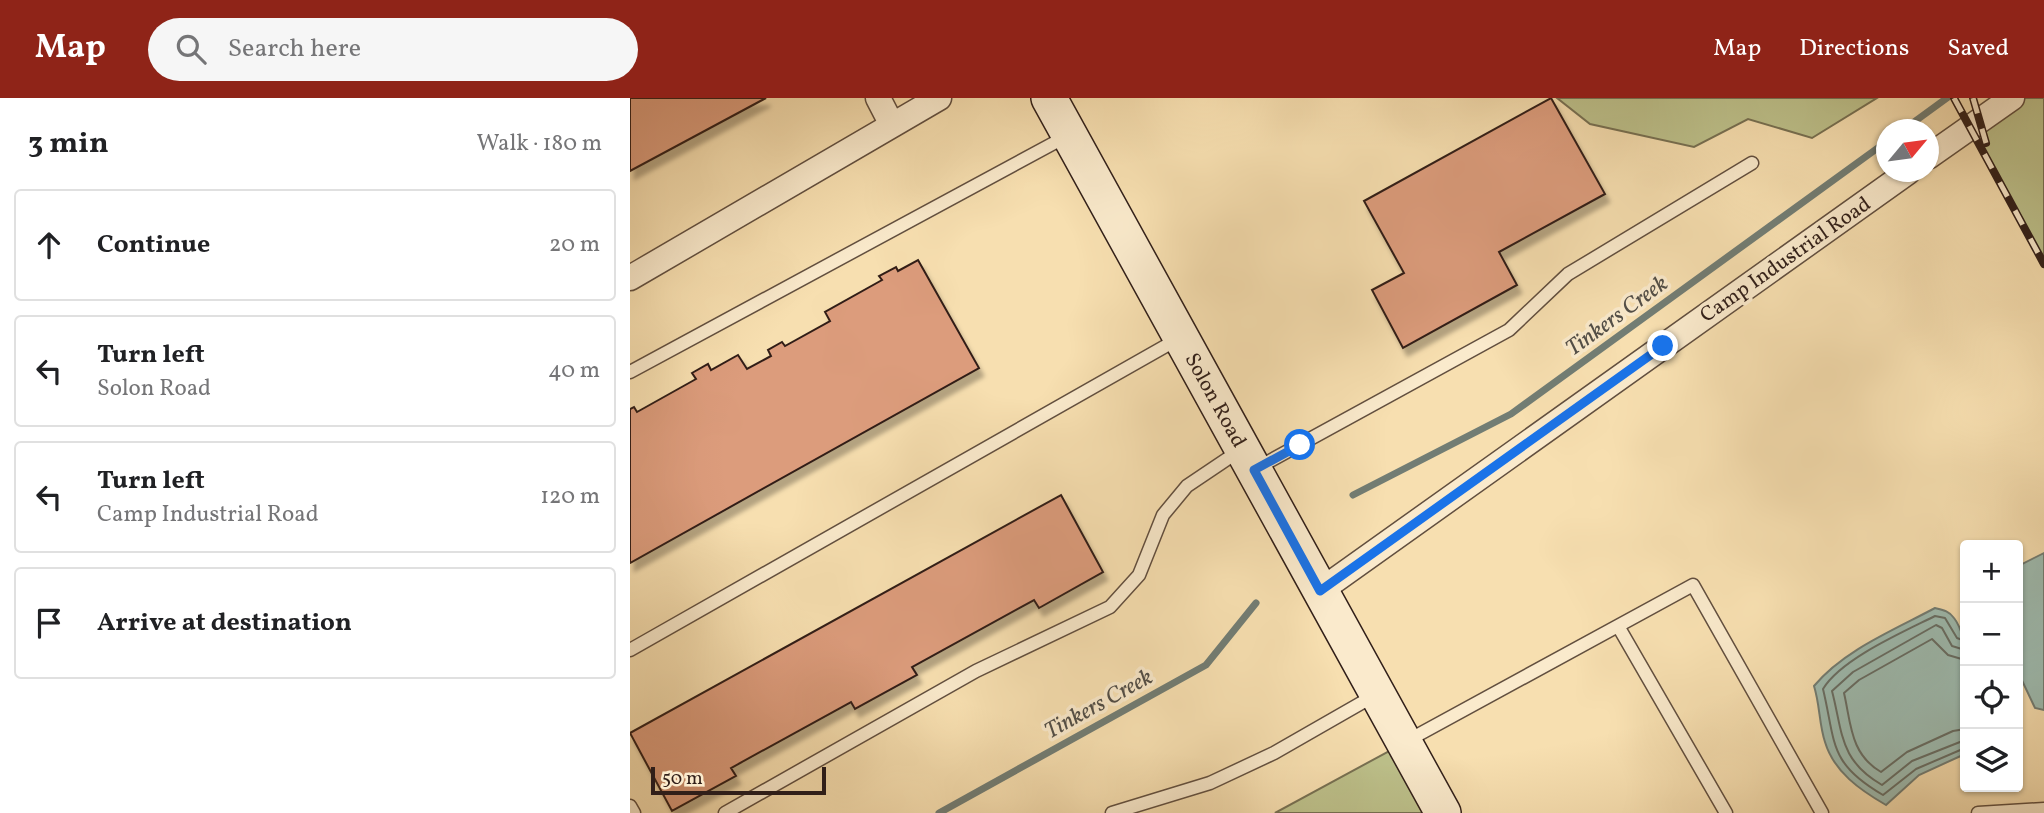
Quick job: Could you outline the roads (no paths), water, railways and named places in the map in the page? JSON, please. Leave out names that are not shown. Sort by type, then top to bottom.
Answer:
[{"type":"street","points":[[878,98],[892,125]]},
{"type":"street","points":[[630,278],[939,98]]},
{"type":"street","name":"Solon Road","points":[[1049,98],[1443,813]]},
{"type":"street","points":[[1939,149],[2012,98]]},
{"type":"street","name":"Camp Industrial Road","points":[[1320,591],[1894,182]]},
{"type":"lane","points":[[630,372],[1070,135]]},
{"type":"lane","points":[[725,813],[976,671],[1110,607],[1139,575],[1163,515],[1187,486],[1248,460],[1509,330],[1568,274],[1752,163]]},
{"type":"lane","points":[[630,650],[1181,338]]},
{"type":"lane","points":[[1404,743],[1693,585],[1822,813]]},
{"type":"lane","points":[[1618,626],[1726,813]]},
{"type":"lane","points":[[1112,813],[1210,783],[1274,753],[1377,694]]},
{"type":"lane","points":[[630,806],[635,813]]},
{"type":"lane","points":[[1979,813],[2044,808]]},
{"type":"water","points":[[2044,553],[2044,710],[2035,708],[2023,683],[2023,564]]},
{"type":"water","points":[[1935,608],[1948,612],[1954,618],[1960,628],[1960,756],[1919,775],[1886,805],[1849,779],[1829,753],[1814,686],[1855,651]]},
{"type":"waterway","name":"Tinkers Creek","points":[[1918,119],[1947,98]]},
{"type":"waterway","name":"Tinkers Creek","points":[[1353,495],[1511,414],[1876,149]]},
{"type":"waterway","name":"Tinkers Creek","points":[[939,813],[1206,665],[1256,603]]},
{"type":"railway","points":[[1954,98],[2044,264]]},
{"type":"railway","points":[[1973,98],[1986,143]]}]
